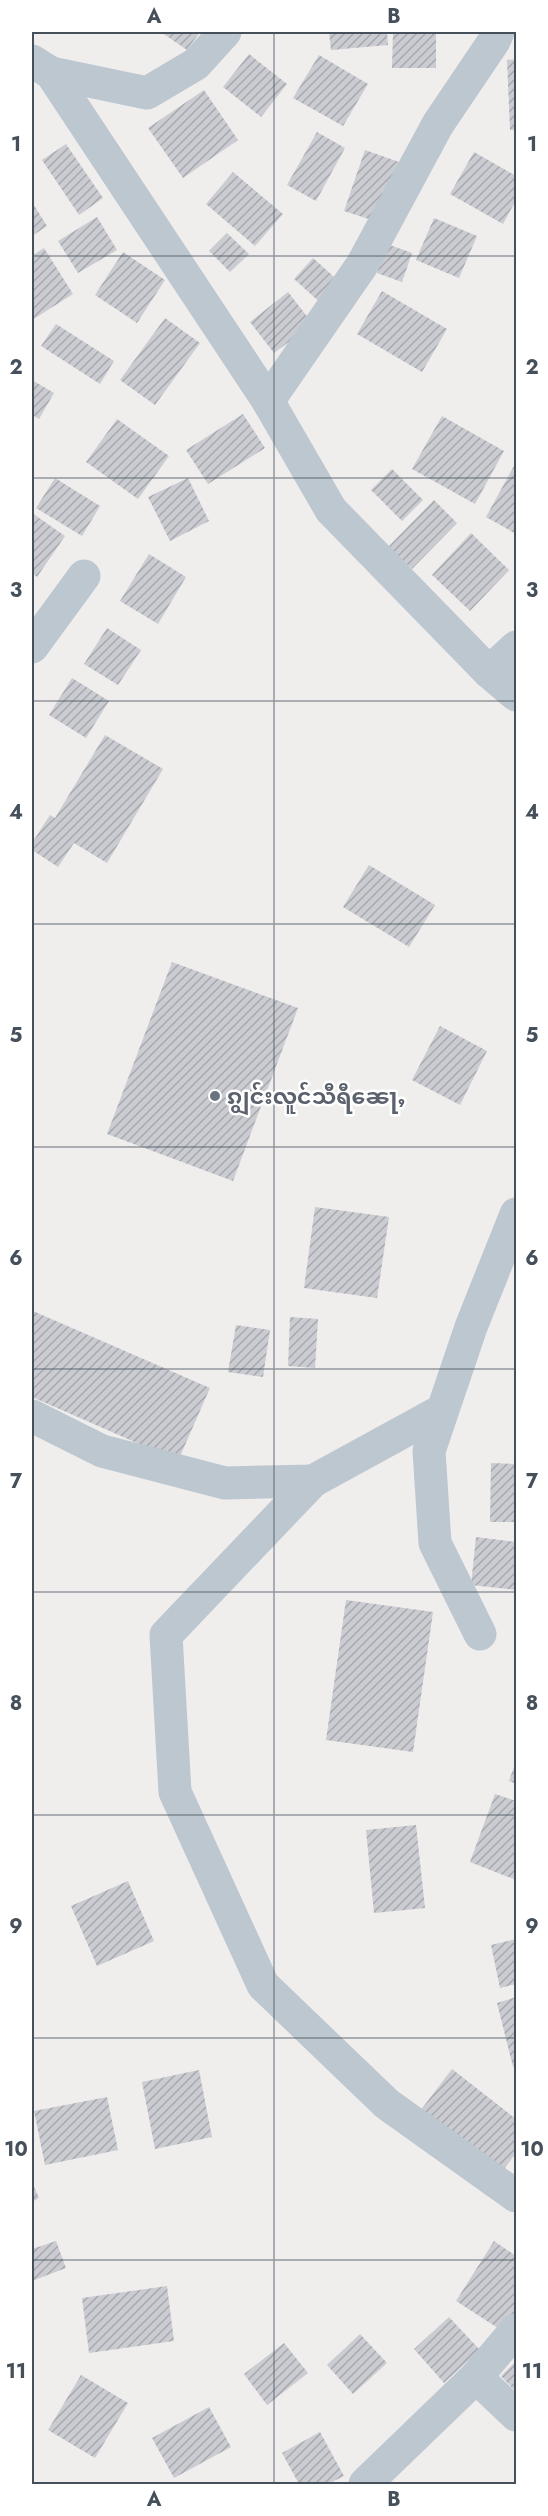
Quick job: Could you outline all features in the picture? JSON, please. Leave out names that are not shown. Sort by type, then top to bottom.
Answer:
[{"type":"street","points":[[41,67],[147,93],[196,64],[225,32]]},
{"type":"street","points":[[268,401],[362,265],[438,123],[498,32]]},
{"type":"street","points":[[41,67],[268,401],[331,510],[489,672],[516,695]]},
{"type":"street","points":[[32,647],[84,576]]},
{"type":"street","points":[[489,672],[516,647]]},
{"type":"street","points":[[480,1634],[435,1543],[429,1451],[471,1328],[516,1214]]},
{"type":"street","points":[[441,1411],[313,1481],[166,1635],[175,1792],[263,1984],[387,2104],[516,2196]]},
{"type":"street","points":[[32,1416],[102,1451],[225,1483],[313,1481]]},
{"type":"street","points":[[364,2484],[476,2377],[516,2330]]},
{"type":"street","points":[[476,2377],[516,2415]]},
{"type":"building","points":[[161,32],[200,32],[187,50]]},
{"type":"building","points":[[329,32],[387,32],[388,45],[331,50]]},
{"type":"building","points":[[393,32],[436,32],[436,68],[392,68]]},
{"type":"building","points":[[249,54],[287,84],[261,117],[223,87]]},
{"type":"building","points":[[319,55],[368,84],[343,126],[293,98]]},
{"type":"building","points":[[516,59],[516,130],[510,130],[507,60]]},
{"type":"building","points":[[204,90],[238,140],[183,178],[148,128]]},
{"type":"building","points":[[317,132],[345,148],[316,201],[287,185]]},
{"type":"building","points":[[66,144],[103,198],[79,215],[42,160]]},
{"type":"building","points":[[365,150],[399,162],[378,222],[344,211]]},
{"type":"building","points":[[474,152],[516,176],[516,200],[503,224],[450,194]]},
{"type":"building","points":[[233,172],[283,214],[255,246],[206,204]]},
{"type":"building","points":[[32,202],[47,226],[32,236]]},
{"type":"building","points":[[97,217],[117,250],[78,273],[58,241]]},
{"type":"building","points":[[434,218],[477,236],[459,278],[416,260]]},
{"type":"building","points":[[227,233],[249,254],[230,272],[209,251]]},
{"type":"building","points":[[387,244],[412,253],[402,282],[377,273]]},
{"type":"building","points":[[44,248],[73,294],[32,320],[32,256]]},
{"type":"building","points":[[123,252],[165,280],[137,323],[95,295]]},
{"type":"building","points":[[313,258],[342,284],[323,305],[294,279]]},
{"type":"building","points":[[382,291],[447,329],[422,372],[357,334]]},
{"type":"building","points":[[288,292],[313,324],[274,353],[250,322]]},
{"type":"building","points":[[165,318],[200,343],[155,405],[120,380]]},
{"type":"building","points":[[56,324],[114,361],[100,384],[41,346]]},
{"type":"building","points":[[32,380],[54,393],[39,419],[32,415]]},
{"type":"building","points":[[243,414],[265,448],[208,484],[186,450]]},
{"type":"building","points":[[442,416],[504,451],[475,504],[412,469]]},
{"type":"building","points":[[117,419],[169,456],[138,499],[86,462]]},
{"type":"building","points":[[516,462],[516,534],[486,517]]},
{"type":"building","points":[[392,469],[423,500],[402,521],[371,490]]},
{"type":"building","points":[[55,478],[100,506],[82,536],[36,508]]},
{"type":"building","points":[[188,478],[209,521],[170,541],[148,497]]},
{"type":"building","points":[[434,500],[457,523],[412,569],[388,547]]},
{"type":"building","points":[[32,513],[65,536],[37,577],[32,573]]},
{"type":"building","points":[[471,533],[509,570],[470,611],[432,575]]},
{"type":"building","points":[[149,554],[186,577],[158,624],[120,601]]},
{"type":"building","points":[[107,628],[141,650],[118,685],[84,664]]},
{"type":"building","points":[[72,678],[109,701],[86,738],[49,715]]},
{"type":"building","points":[[105,735],[163,769],[107,863],[74,843],[58,867],[32,850],[32,843],[50,815],[55,818]]},
{"type":"building","points":[[369,865],[435,905],[409,947],[343,907]]},
{"type":"building","points":[[172,962],[298,1008],[233,1181],[107,1134]]},
{"type":"building","points":[[440,1026],[487,1051],[460,1105],[412,1080]]},
{"type":"building","points":[[315,1207],[389,1217],[377,1298],[304,1288]]},
{"type":"building","points":[[33,1311],[210,1388],[178,1461],[32,1397]]},
{"type":"building","points":[[290,1317],[318,1319],[315,1368],[288,1366]]},
{"type":"building","points":[[236,1325],[270,1330],[263,1377],[228,1372]]},
{"type":"building","points":[[491,1463],[516,1464],[516,1522],[490,1522]]},
{"type":"building","points":[[476,1537],[516,1542],[516,1590],[471,1585]]},
{"type":"building","points":[[346,1600],[433,1612],[413,1752],[326,1740]]},
{"type":"building","points":[[516,1761],[516,1784],[509,1781]]},
{"type":"building","points":[[495,1794],[516,1801],[516,1880],[470,1862]]},
{"type":"building","points":[[416,1825],[425,1908],[374,1913],[366,1830]]},
{"type":"building","points":[[128,1881],[154,1941],[97,1966],[71,1906]]},
{"type":"building","points":[[516,1939],[516,1984],[500,1988],[491,1945]]},
{"type":"building","points":[[516,1997],[516,2066],[513,2067],[497,2003]]},
{"type":"building","points":[[452,2069],[516,2119],[516,2153],[498,2177],[417,2115]]},
{"type":"building","points":[[199,2070],[212,2137],[155,2149],[142,2082]]},
{"type":"building","points":[[107,2097],[118,2150],[45,2165],[34,2111]]},
{"type":"building","points":[[32,2182],[39,2198],[32,2202]]},
{"type":"building","points":[[56,2241],[66,2268],[32,2281],[32,2249]]},
{"type":"building","points":[[494,2241],[516,2256],[516,2311],[504,2332],[456,2301]]},
{"type":"building","points":[[167,2286],[174,2341],[89,2353],[82,2298]]},
{"type":"building","points":[[449,2317],[480,2350],[444,2383],[414,2349]]},
{"type":"building","points":[[360,2334],[387,2363],[353,2394],[327,2365]]},
{"type":"building","points":[[284,2343],[308,2373],[267,2405],[244,2374]]},
{"type":"building","points":[[516,2361],[516,2392],[501,2376]]},
{"type":"building","points":[[81,2375],[128,2403],[95,2458],[48,2430]]},
{"type":"building","points":[[209,2407],[231,2447],[174,2478],[152,2438]]},
{"type":"building","points":[[320,2432],[344,2476],[328,2484],[299,2484],[282,2453]]},
{"type":"place","name":"ၵျွင်းလူင်သီရီၼေႃႇ","points":[[215,1096]]}]
